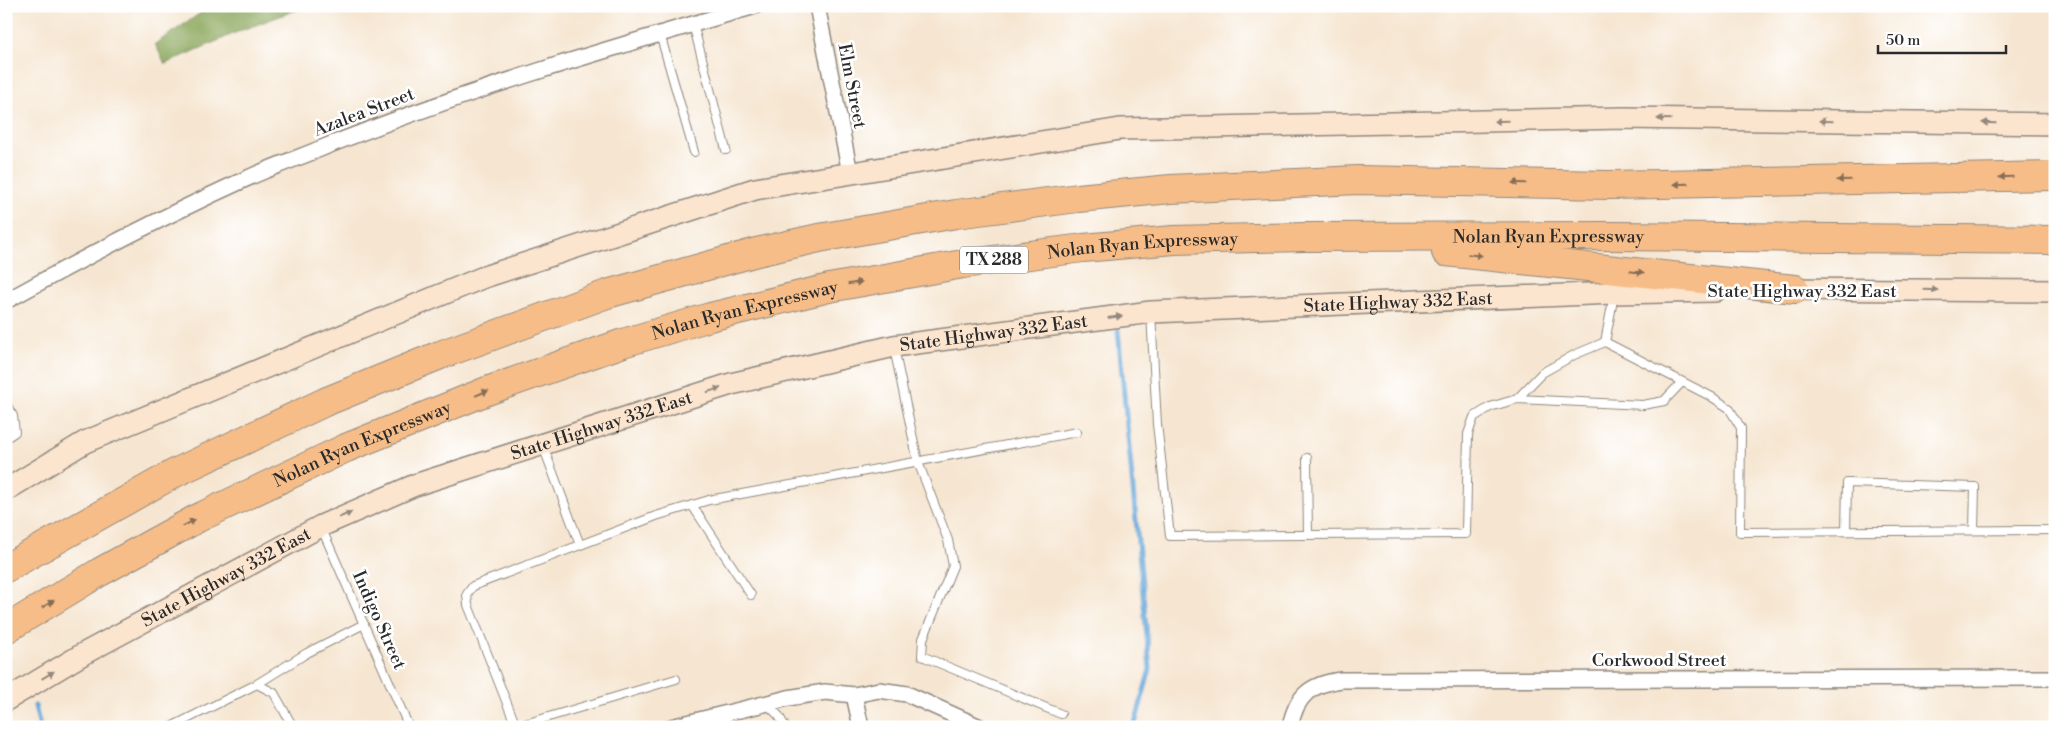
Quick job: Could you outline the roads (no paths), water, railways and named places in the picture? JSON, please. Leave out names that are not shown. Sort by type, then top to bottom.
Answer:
[{"type":"highway","points":[[6,568],[175,473],[325,402],[440,355],[607,294],[757,252],[819,238],[956,214],[1078,198],[1170,189],[1358,180],[1609,185],[2055,176]]},
{"type":"highway","name":"Nolan Ryan Expressway","points":[[6,629],[100,572],[198,518],[346,448],[488,391],[622,343],[710,317],[799,294],[964,264],[1083,248],[1174,240],[1305,237],[1608,236],[2055,240]]},
{"type":"highway","points":[[1305,237],[1795,289]]},
{"type":"main road","points":[[6,490],[85,442],[484,277],[755,189],[1120,129],[1623,118],[2055,124]]},
{"type":"main road","name":"State Highway 332 East","points":[[6,700],[83,654],[321,526],[415,485],[732,384],[894,346],[1151,312],[1614,293],[1795,289],[2055,292]]},
{"type":"street","name":"Azalea Street","points":[[6,301],[123,238],[250,177],[363,132],[449,100],[755,6]]},
{"type":"street","name":"Elm Street","points":[[817,6],[850,173]]},
{"type":"street","name":"Corkwood Street","points":[[1290,727],[1296,707],[1308,690],[1325,682],[1341,680],[2055,678]]},
{"type":"street","points":[[671,727],[766,703],[825,692],[854,695],[879,690],[907,694],[980,727]]},
{"type":"street","points":[[854,695],[861,727]]},
{"type":"lane","points":[[693,24],[726,150]]},
{"type":"lane","points":[[660,34],[694,152]]},
{"type":"lane","points":[[1606,342],[1614,293]]},
{"type":"lane","points":[[1151,312],[1157,424],[1170,536],[1466,534],[1468,434],[1474,417],[1490,408],[1517,400],[1643,405],[1664,401],[1682,382]]},
{"type":"lane","points":[[1517,400],[1542,373],[1574,354],[1606,342],[1729,408],[1741,428],[1740,532],[2055,530]]},
{"type":"lane","points":[[894,346],[918,462],[948,540],[953,566],[923,639],[922,656],[1062,714]]},
{"type":"lane","points":[[6,404],[13,416],[16,432],[6,438]]},
{"type":"lane","points":[[676,679],[516,727],[468,605],[467,594],[473,586],[656,516],[709,500],[1077,432]]},
{"type":"lane","points":[[543,444],[580,546]]},
{"type":"lane","points":[[1307,458],[1308,535]]},
{"type":"lane","points":[[1846,531],[1847,483],[1975,487],[1974,530]]},
{"type":"lane","points":[[692,505],[751,595]]},
{"type":"lane","name":"Indigo Street","points":[[321,526],[409,727]]},
{"type":"lane","points":[[171,727],[257,684],[307,653],[364,624]]},
{"type":"lane","points":[[257,684],[274,693],[293,727]]},
{"type":"lane","points":[[766,703],[779,716],[785,727]]},
{"type":"waterway","points":[[1118,330],[1150,669],[1134,727]]},
{"type":"waterway","points":[[35,706],[40,727]]}]
